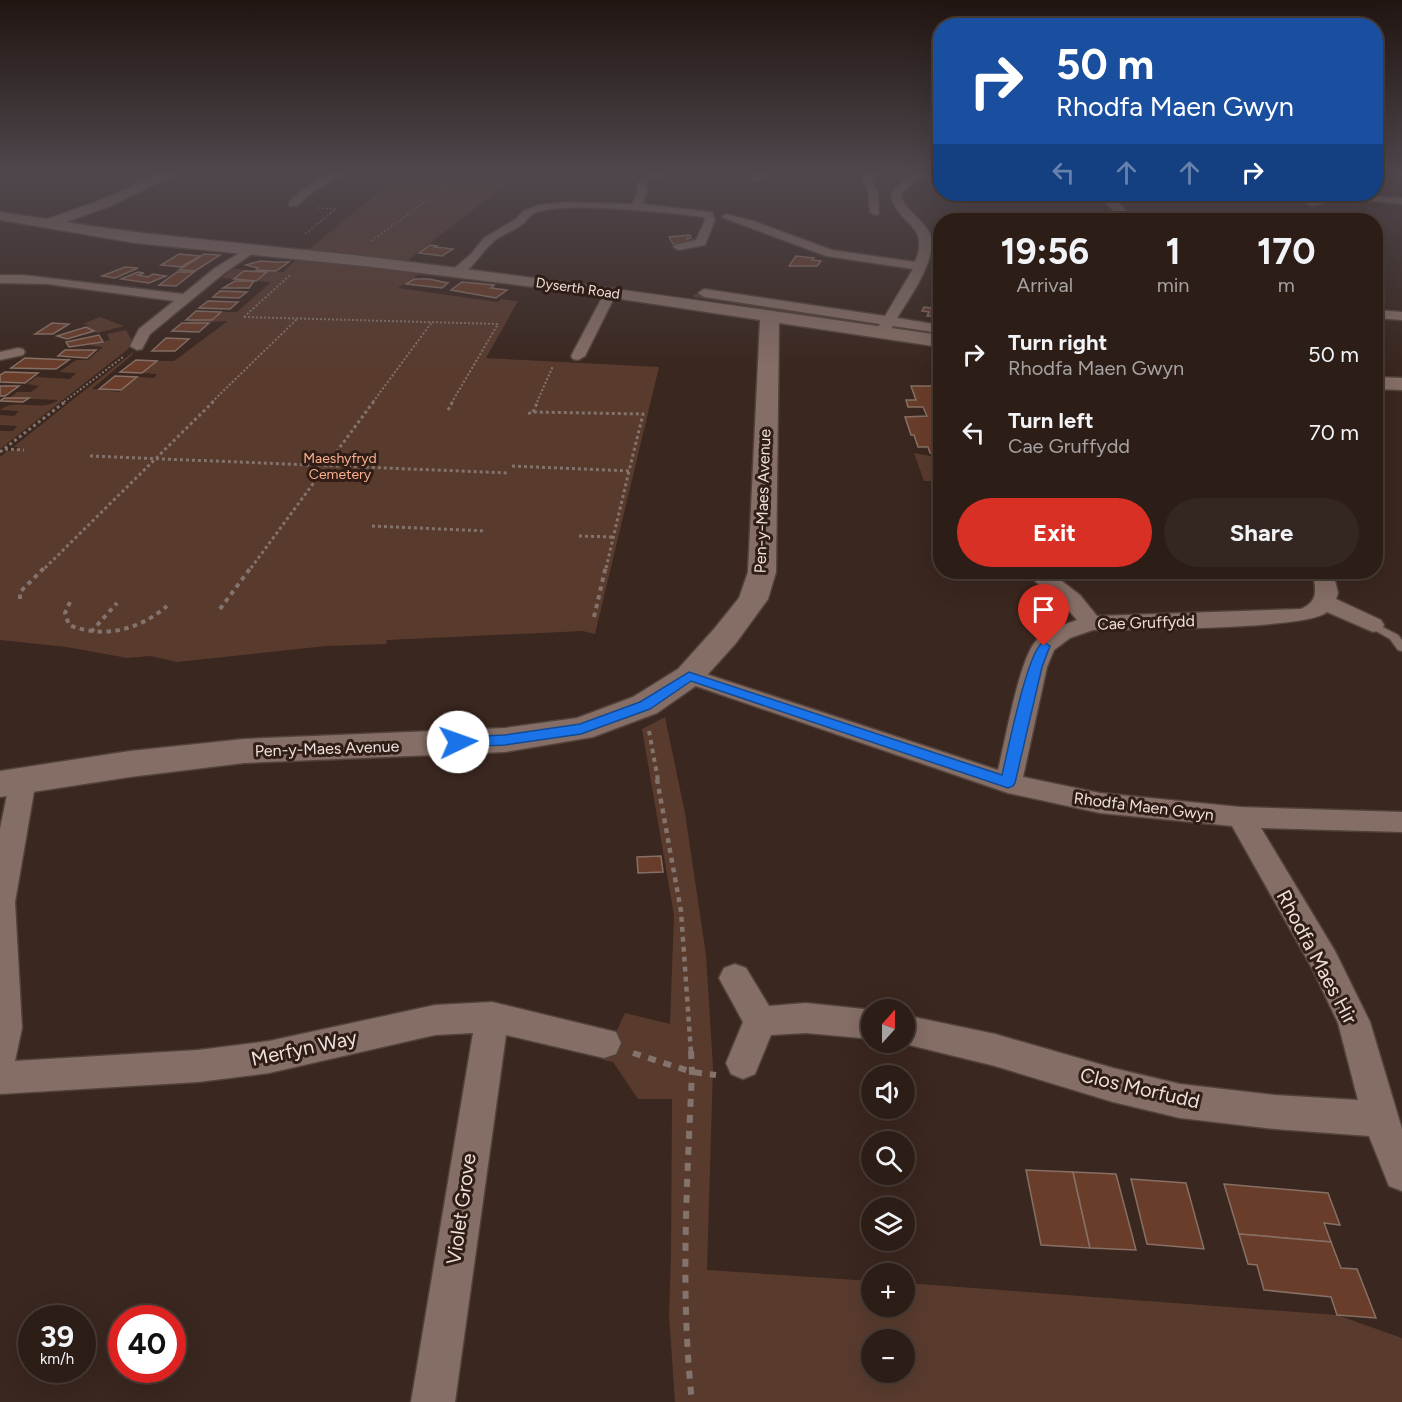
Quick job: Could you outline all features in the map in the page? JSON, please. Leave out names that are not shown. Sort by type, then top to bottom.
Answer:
[{"type":"main road","name":"Dyserth Road","points":[[131,237],[456,272],[770,316],[885,327],[933,338]]},
{"type":"main road","name":"Pen-y-Maes Avenue","points":[[11,782],[130,764],[244,751],[505,740],[581,729],[645,705],[689,676],[725,636],[753,599],[762,572],[770,316]]},
{"type":"main road","points":[[1383,383],[1402,384]]},
{"type":"street","points":[[456,272],[475,258],[488,240],[493,237]]},
{"type":"street","points":[[680,247],[700,243],[702,237]]},
{"type":"street","points":[[791,237],[818,250],[837,255],[920,266]]},
{"type":"street","points":[[885,327],[920,266],[925,254],[925,237]]},
{"type":"street","points":[[138,346],[144,332],[219,271],[252,249]]},
{"type":"street","points":[[0,279],[54,280],[153,296],[186,298]]},
{"type":"street","points":[[562,346],[580,352],[611,292]]},
{"type":"street","points":[[704,293],[727,293],[885,327],[933,329]]},
{"type":"street","points":[[1383,315],[1402,316]]},
{"type":"street","points":[[0,356],[18,352]]},
{"type":"street","points":[[1044,579],[1072,600],[1091,623]]},
{"type":"street","points":[[1324,579],[1327,593],[1324,602],[1373,625]]},
{"type":"street","name":"Cae Gruffydd","points":[[1008,783],[1035,667],[1044,646],[1062,633],[1091,623],[1245,620],[1304,615],[1317,610],[1324,602]]},
{"type":"street","name":"Rhodfa Maen Gwyn","points":[[689,676],[1008,783],[1100,803],[1239,817],[1402,822]]},
{"type":"street","points":[[0,1056],[6,1028],[0,902],[11,782]]},
{"type":"street","name":"Rhodfa Maes Hir","points":[[1239,817],[1324,961],[1354,1022],[1360,1053],[1380,1119],[1402,1173]]},
{"type":"street","points":[[735,978],[760,1021]]},
{"type":"street","name":"Merfyn Way","points":[[0,1078],[198,1066],[269,1057],[435,1020],[492,1017],[604,1043]]},
{"type":"street","name":"Violet Grove","points":[[434,1402],[471,1143],[492,1017]]},
{"type":"street","points":[[760,1021],[806,1018],[861,1023]]},
{"type":"street","points":[[743,1063],[760,1021]]},
{"type":"street","name":"Clos Morfudd","points":[[915,1032],[995,1050],[1113,1085],[1180,1101],[1275,1112],[1380,1119]]},
{"type":"lane","points":[[1373,625],[1394,637],[1402,647]]},
{"type":"path","points":[[280,252],[299,237]]},
{"type":"path","points":[[371,241],[376,237]]},
{"type":"path","points":[[244,317],[498,324],[448,410]]},
{"type":"path","points":[[20,600],[20,592],[298,318]]},
{"type":"path","points":[[220,609],[432,322]]},
{"type":"path","points":[[0,452],[138,346]]},
{"type":"path","points":[[533,412],[553,366]]},
{"type":"path","points":[[527,414],[533,412],[643,414],[594,617]]},
{"type":"path","points":[[4,449],[24,450]]},
{"type":"path","points":[[90,456],[509,473]]},
{"type":"path","points":[[512,466],[629,471]]},
{"type":"path","points":[[372,526],[486,531]]},
{"type":"path","points":[[579,536],[613,537]]},
{"type":"path","points":[[70,602],[64,617],[69,625],[91,632],[110,632],[129,628],[146,621],[167,606]]},
{"type":"path","points":[[91,632],[117,603]]},
{"type":"path","points":[[645,705],[681,911],[692,1072],[684,1257],[686,1347],[692,1402]]},
{"type":"path","points":[[604,1043],[692,1072]]},
{"type":"green space","points":[[323,237],[437,237],[407,261],[308,250]]},
{"type":"green space","name":"Maeshyfryd Cemetery","points":[[298,258],[421,273],[398,288],[498,302],[501,299],[518,301],[486,358],[659,367],[595,634],[583,631],[387,640],[386,644],[326,646],[177,662],[150,656],[127,658],[67,647],[0,640],[0,457],[7,451],[14,451],[18,447],[13,447],[133,352],[92,389],[119,392],[137,377],[154,378],[157,374],[142,373],[157,361],[174,361],[228,321],[188,323],[191,320],[212,320],[221,312],[237,312],[271,282],[256,281],[266,272],[244,271],[234,279],[222,278],[233,269],[283,272]]},
{"type":"green space","points":[[694,294],[859,320],[857,323],[693,297]]},
{"type":"green space","points":[[100,317],[124,326],[97,333],[86,327],[89,325],[83,324]]},
{"type":"green space","points":[[126,330],[133,342],[127,350],[0,449],[0,431],[13,431],[17,426],[0,425],[0,415],[14,416],[19,411],[0,410],[14,405],[51,404],[58,400],[9,398],[17,392],[31,392],[39,386],[27,384],[36,377],[70,379],[76,373],[59,372],[76,360],[88,360],[103,347],[88,345],[110,340],[107,334]]},
{"type":"green space","points":[[914,453],[933,456],[933,481],[924,481]]},
{"type":"green space","points":[[665,717],[685,813],[706,955],[713,1067],[707,1270],[861,1280],[861,1317],[915,1317],[915,1284],[1337,1315],[1402,1338],[1402,1402],[675,1402],[669,1315],[672,1099],[638,1099],[613,1062],[603,1060],[625,1013],[670,1024],[674,915],[642,729]]},
{"type":"building","points":[[669,237],[691,237],[687,238],[689,242],[673,244]]},
{"type":"building","points":[[430,245],[453,249],[442,256],[419,253]]},
{"type":"building","points":[[179,254],[200,256],[181,267],[161,265]]},
{"type":"building","points":[[204,254],[220,255],[195,271],[179,270]]},
{"type":"building","points":[[796,256],[821,261],[817,266],[789,266]]},
{"type":"building","points":[[260,261],[289,262],[276,271],[256,270],[258,268],[246,265]]},
{"type":"building","points":[[125,267],[138,268],[115,278],[102,276]]},
{"type":"building","points":[[244,271],[267,272],[256,281],[234,279]]},
{"type":"building","points":[[138,272],[144,273],[138,275],[148,277],[153,274],[166,276],[149,283],[121,279]]},
{"type":"building","points":[[177,272],[194,272],[176,286],[159,285]]},
{"type":"building","points":[[414,279],[448,283],[442,288],[406,284]]},
{"type":"building","points":[[235,281],[254,281],[249,288],[223,288]]},
{"type":"building","points":[[462,282],[494,285],[491,288],[507,290],[496,298],[451,290]]},
{"type":"building","points":[[220,291],[247,292],[239,298],[213,297]]},
{"type":"building","points":[[208,301],[238,302],[230,309],[199,308]]},
{"type":"building","points":[[933,306],[933,316],[927,316],[929,312],[922,311],[924,307]]},
{"type":"building","points":[[196,311],[221,312],[212,320],[186,320]]},
{"type":"building","points":[[52,323],[69,324],[53,334],[35,334]]},
{"type":"building","points":[[182,323],[209,323],[199,332],[172,331]]},
{"type":"building","points":[[86,327],[94,331],[67,339],[57,336]]},
{"type":"building","points":[[99,335],[103,342],[69,347],[66,342]]},
{"type":"building","points":[[166,338],[189,339],[175,351],[152,351]]},
{"type":"building","points":[[65,350],[96,350],[87,358],[58,356]]},
{"type":"building","points":[[25,358],[69,360],[56,369],[11,368]]},
{"type":"building","points":[[136,360],[157,361],[142,373],[120,372]]},
{"type":"building","points":[[5,372],[38,373],[25,383],[0,382],[0,375]]},
{"type":"building","points":[[115,376],[137,377],[121,390],[99,389]]},
{"type":"building","points":[[0,386],[19,386],[5,396],[0,396]]},
{"type":"building","points":[[911,386],[933,386],[933,454],[930,453],[928,447],[918,447],[905,417],[927,416],[923,407],[908,407],[906,400],[916,400]]},
{"type":"building","points":[[4,398],[29,398],[23,402],[0,401]]},
{"type":"building","points":[[661,856],[663,872],[638,873],[637,857]]},
{"type":"building","points":[[1026,1170],[1073,1172],[1090,1248],[1041,1245]]},
{"type":"building","points":[[1073,1172],[1116,1174],[1136,1250],[1090,1248]]},
{"type":"building","points":[[1131,1179],[1186,1183],[1204,1249],[1147,1244]]},
{"type":"building","points":[[1224,1184],[1328,1193],[1340,1225],[1324,1223],[1331,1242],[1239,1234]]},
{"type":"building","points":[[1239,1234],[1331,1242],[1341,1268],[1357,1269],[1376,1318],[1337,1315],[1331,1297],[1264,1290],[1257,1265],[1248,1264]]},
{"type":"route","points":[[458,742],[505,740],[581,729],[645,705],[689,676],[1008,783],[1035,667],[1044,646]]}]
